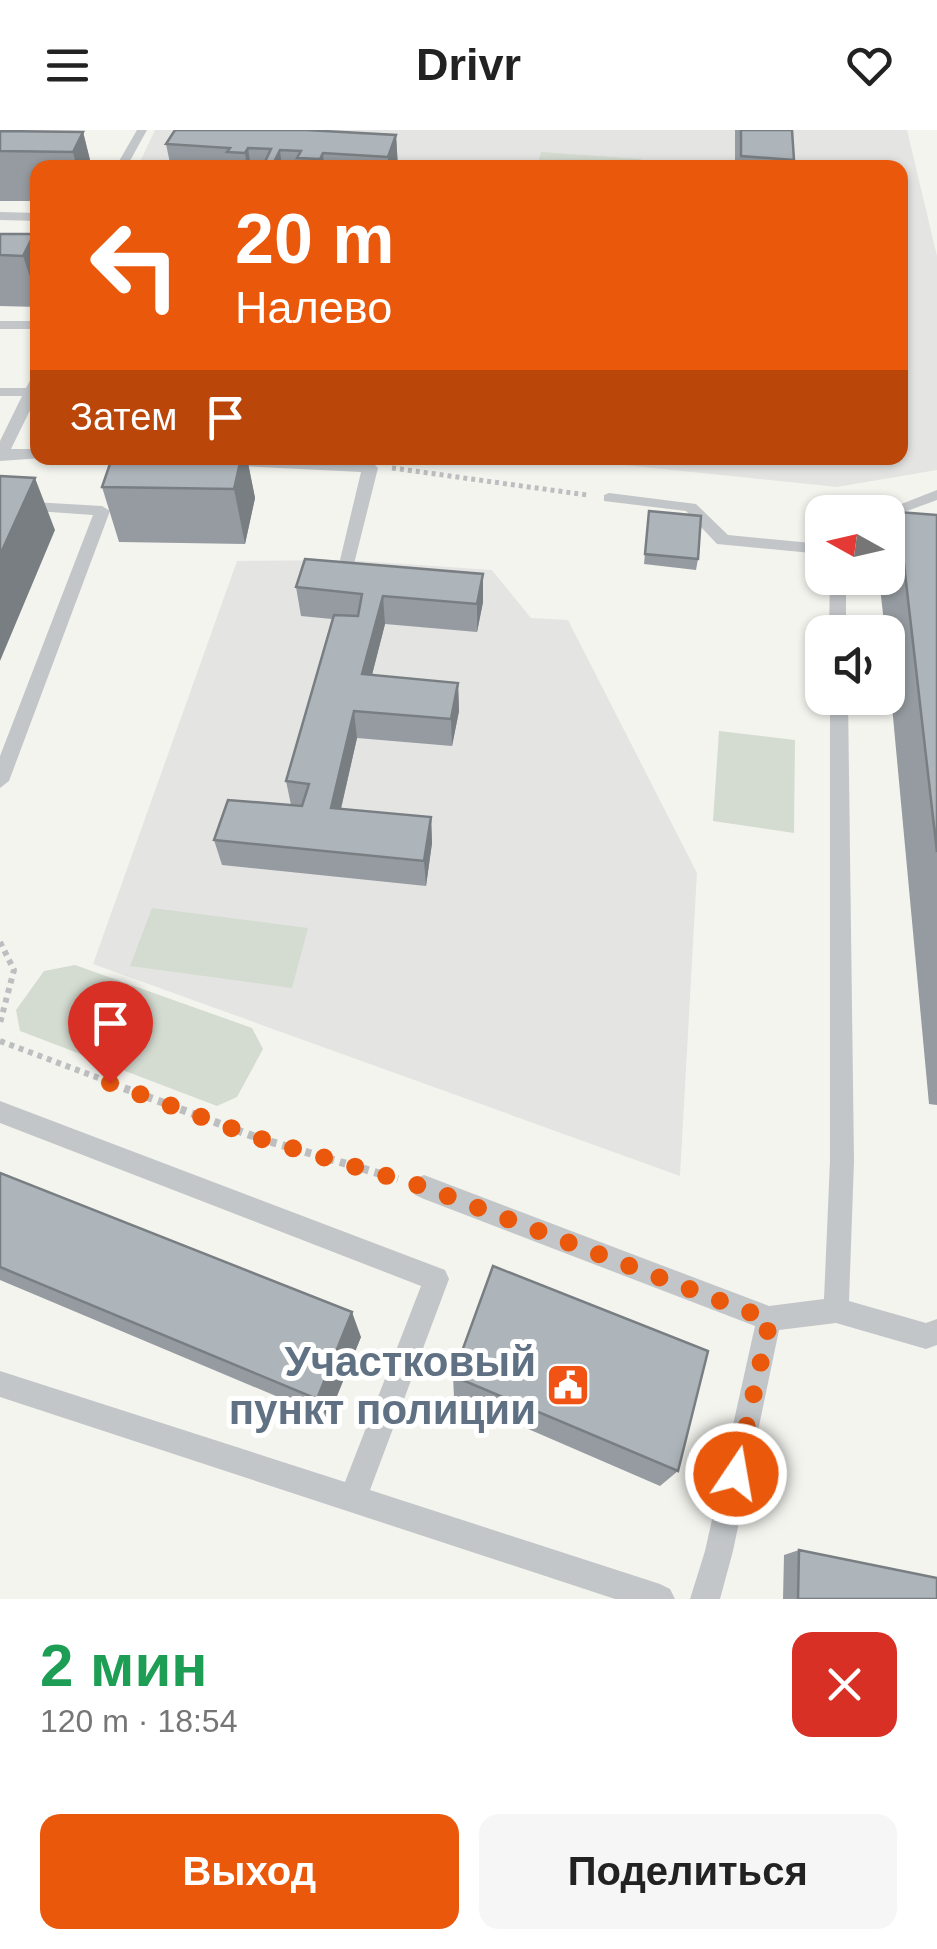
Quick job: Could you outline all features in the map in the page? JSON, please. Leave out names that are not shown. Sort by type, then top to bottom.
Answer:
[{"type":"lane","points":[[125,160],[142,130]]},
{"type":"lane","points":[[0,216],[30,217]]},
{"type":"lane","points":[[0,324],[30,325]]},
{"type":"lane","points":[[0,392],[30,386]]},
{"type":"lane","points":[[30,395],[2,454],[30,454]]},
{"type":"lane","points":[[292,465],[370,468],[348,560]]},
{"type":"lane","points":[[0,494],[12,506],[102,511],[0,781]]},
{"type":"lane","points":[[905,507],[937,495]]},
{"type":"lane","points":[[609,498],[691,507],[723,540],[805,547]]},
{"type":"lane","points":[[836,1310],[842,1161],[838,715]]},
{"type":"lane","points":[[0,1112],[436,1279],[352,1500]]},
{"type":"lane","points":[[424,1187],[770,1320],[836,1310],[926,1336],[937,1332]]},
{"type":"lane","points":[[705,1599],[720,1552],[770,1320]]},
{"type":"lane","points":[[0,1384],[660,1599]]},
{"type":"path","points":[[370,468],[409,468],[609,498]]},
{"type":"path","points":[[0,942],[14,970],[0,1023]]},
{"type":"path","points":[[0,1041],[258,1138],[424,1187]]},
{"type":"shaded area","points":[[155,130],[907,130],[937,256],[937,470],[837,487],[625,465],[908,465],[908,160],[141,160]]},
{"type":"shaded area","points":[[541,152],[641,159],[641,160],[539,160]]},
{"type":"shaded area","points":[[348,560],[492,570],[531,618],[568,620],[697,873],[680,1176],[93,964],[237,561]]},
{"type":"shaded area","points":[[719,731],[795,740],[794,833],[713,821]]},
{"type":"shaded area","points":[[152,908],[308,928],[292,988],[130,966]]},
{"type":"shaded area","points":[[75,965],[252,1028],[263,1049],[237,1097],[217,1106],[20,1031],[16,1010],[44,971]]},
{"type":"building","points":[[175,130],[396,135],[388,157],[323,153],[320,159],[297,158],[301,151],[280,150],[275,160],[266,160],[271,149],[248,148],[245,153],[227,152],[230,148],[166,144]]},
{"type":"building","points":[[741,130],[792,130],[794,160],[741,156]]},
{"type":"building","points":[[0,131],[83,132],[73,152],[0,151]]},
{"type":"building","points":[[0,234],[30,234],[23,256],[0,255]]},
{"type":"building","points":[[110,465],[239,465],[234,489],[102,487]]},
{"type":"building","points":[[0,476],[35,478],[0,555]]},
{"type":"building","points":[[649,511],[701,516],[698,559],[645,554]]},
{"type":"building","points":[[905,513],[937,515],[937,852],[905,573]]},
{"type":"building","points":[[305,559],[483,574],[477,604],[383,596],[362,674],[458,683],[451,719],[354,711],[331,808],[431,817],[424,861],[214,840],[228,800],[302,806],[309,784],[286,781],[334,615],[358,616],[362,594],[296,587]]},
{"type":"building","points":[[0,1173],[352,1312],[317,1399],[0,1267]]},
{"type":"building","points":[[493,1266],[708,1351],[678,1471],[453,1376]]},
{"type":"building","points":[[799,1550],[937,1578],[937,1599],[798,1599]]},
{"type":"place","name":"Участковый пункт полиции","points":[[568,1385]]},
{"type":"route","points":[[110,1083],[258,1138],[424,1187],[770,1320],[736,1474]]}]
